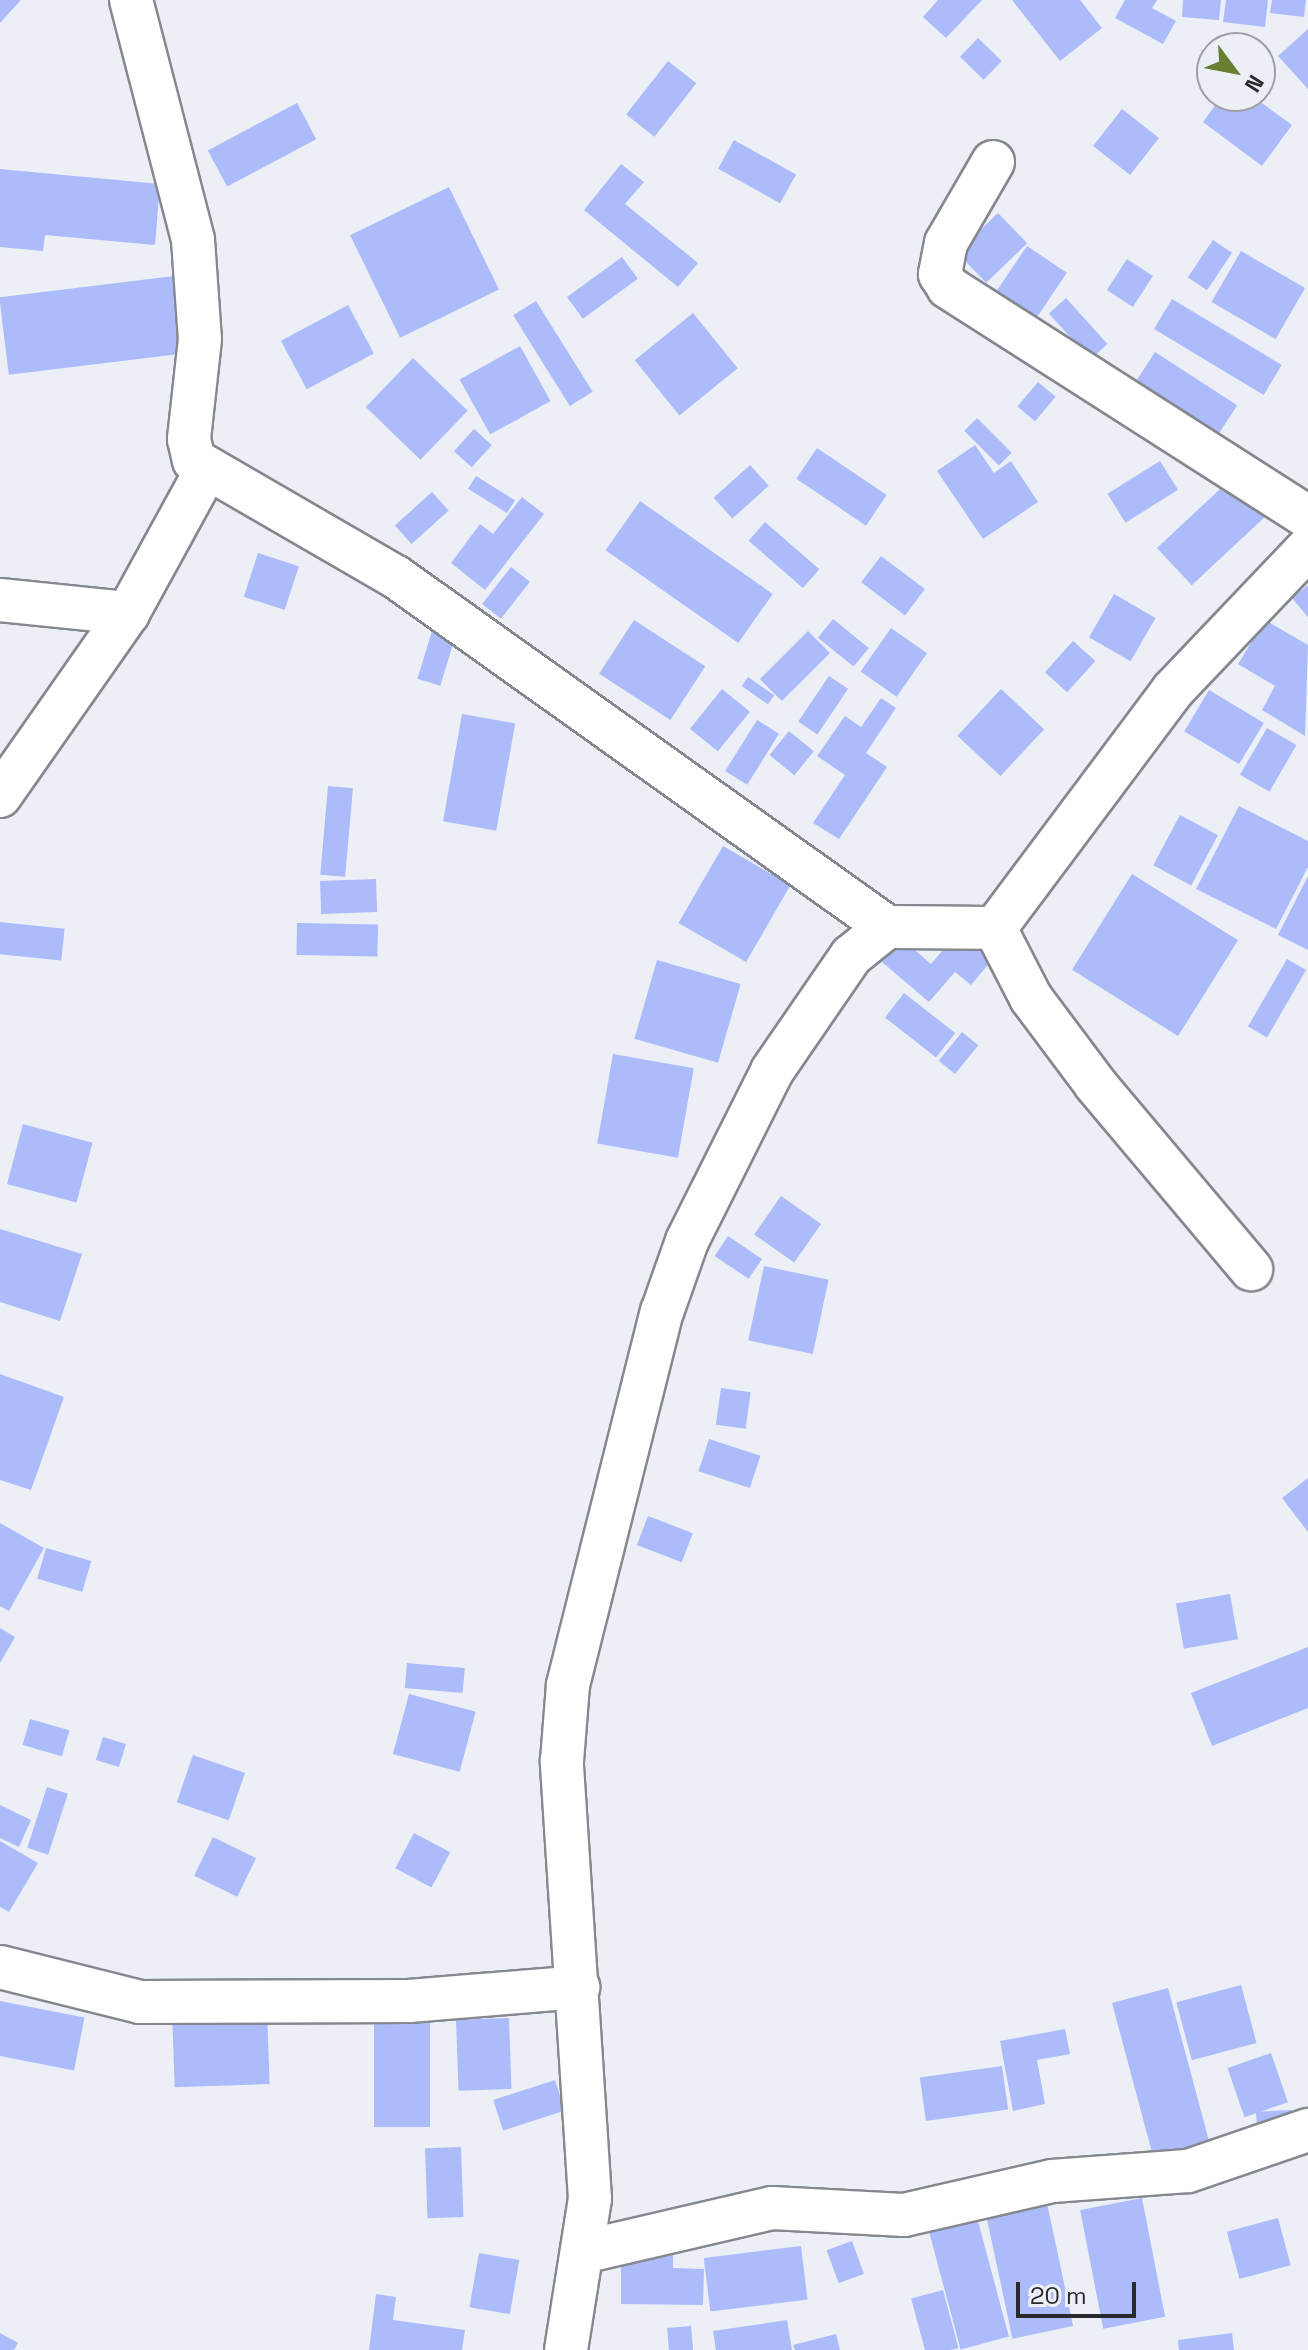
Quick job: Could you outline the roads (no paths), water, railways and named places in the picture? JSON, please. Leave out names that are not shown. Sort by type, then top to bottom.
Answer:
[{"type":"street","points":[[131,0],[193,240],[200,339],[189,439],[191,456],[207,469],[396,577],[887,927],[995,928]]},
{"type":"street","points":[[993,162],[946,243],[940,274],[948,287],[1308,517]]},
{"type":"street","points":[[0,796],[128,613],[207,469]]},
{"type":"street","points":[[995,928],[1173,690],[1308,548]]},
{"type":"street","points":[[0,600],[128,613]]},
{"type":"street","points":[[566,2350],[587,2251],[578,1987],[562,1761],[568,1685],[662,1312],[687,1241],[772,1071],[824,988],[887,927]]},
{"type":"street","points":[[995,928],[1031,998],[1096,1085],[1251,1269]]},
{"type":"street","points":[[0,1967],[140,2002],[409,2001],[578,1987]]},
{"type":"street","points":[[587,2251],[772,2208],[904,2215],[1052,2181],[1188,2171],[1308,2130]]}]
